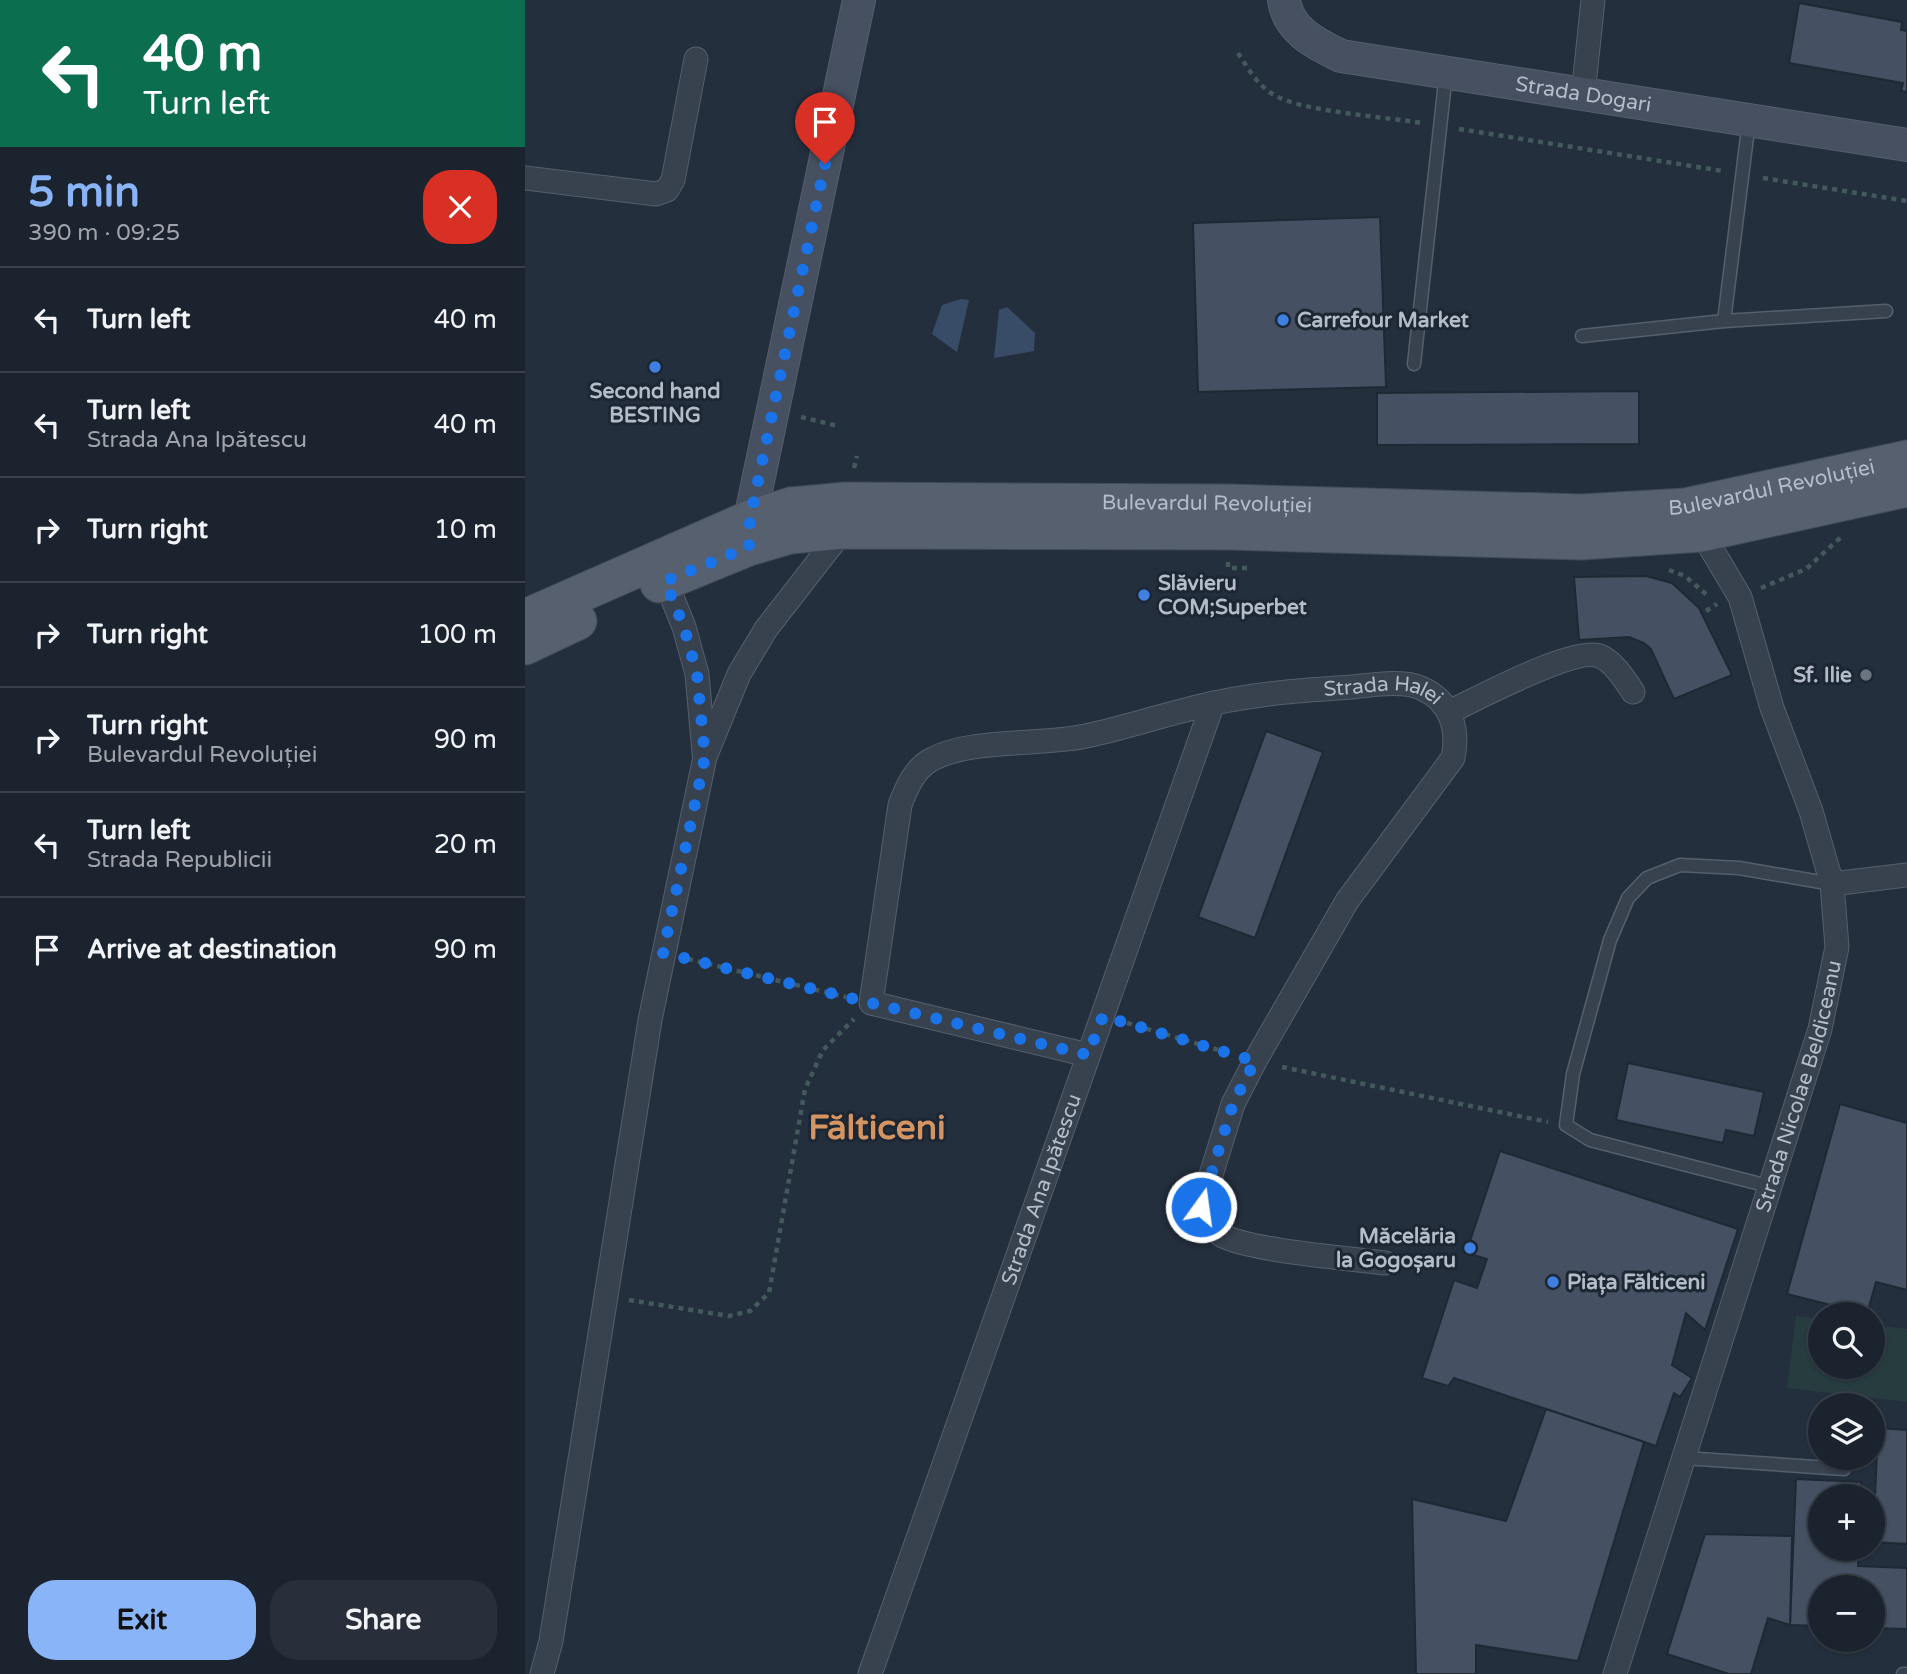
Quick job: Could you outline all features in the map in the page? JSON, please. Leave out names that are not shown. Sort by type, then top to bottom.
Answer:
[{"type":"main road","name":"Bulevardul Revoluției","points":[[1693,520],[1907,459]]},
{"type":"main road","name":"Bulevardul Revoluției","points":[[525,618],[661,569],[749,533],[791,506],[845,516],[1229,503],[1582,513],[1693,520],[1907,488]]},
{"type":"main road","name":"Bulevardul Revoluției","points":[[525,646],[661,569]]},
{"type":"street","points":[[749,533],[859,0]]},
{"type":"street","name":"Strada Dogari","points":[[1285,0],[1297,28],[1310,41],[1341,56],[1907,145]]},
{"type":"street","points":[[1583,95],[1593,0]]},
{"type":"street","points":[[525,178],[656,194],[667,190],[673,180],[696,59]]},
{"type":"street","points":[[542,1674],[551,1641],[663,953],[705,757],[739,674],[766,629],[845,516]]},
{"type":"street","name":"Strada Nicolae Beldiceanu","points":[[1615,1674],[1820,1028],[1837,947],[1832,884],[1811,811],[1772,708],[1740,597],[1693,520]]},
{"type":"street","points":[[661,569],[684,627],[697,674],[705,757]]},
{"type":"street","points":[[1449,712],[1555,663],[1582,654],[1600,656],[1620,674],[1633,692]]},
{"type":"street","name":"Strada Halei","points":[[871,1003],[900,804],[907,785],[928,762],[961,749],[1084,737],[1213,703],[1282,691],[1384,684],[1419,687],[1437,697],[1449,712],[1457,738],[1453,758],[1347,901],[1255,1061],[1233,1104],[1209,1172],[1201,1207],[1207,1223],[1224,1236],[1259,1245],[1385,1263]]},
{"type":"street","name":"Strada Ana Ipătescu","points":[[870,1674],[985,1357],[1088,1055],[1213,703]]},
{"type":"street","points":[[1832,884],[1907,875]]},
{"type":"street","points":[[871,1003],[1088,1055]]},
{"type":"lane","points":[[1413,364],[1445,72]]},
{"type":"lane","points":[[1724,321],[1749,120]]},
{"type":"lane","points":[[1582,336],[1724,321],[1886,311]]},
{"type":"lane","points":[[1768,1186],[1590,1140],[1566,1125],[1573,1074],[1610,940],[1628,898],[1647,878],[1680,865],[1739,868],[1832,884]]},
{"type":"lane","points":[[1685,1458],[1808,1467]]},
{"type":"path","points":[[1238,53],[1258,83],[1277,97],[1302,104],[1907,201]]},
{"type":"path","points":[[773,410],[838,426]]},
{"type":"path","points":[[1706,611],[1716,604],[1740,597],[1806,569],[1850,528]]},
{"type":"path","points":[[663,953],[871,1003]]},
{"type":"path","points":[[608,1296],[729,1316],[750,1311],[769,1293],[805,1089],[823,1050],[871,1003]]},
{"type":"path","points":[[1103,1016],[1255,1061],[1566,1125]]},
{"type":"green space","points":[[1796,1316],[1808,1318],[1808,1379],[1885,1379],[1885,1326],[1907,1329],[1907,1402],[1885,1399],[1885,1393],[1830,1393],[1787,1388]]},
{"type":"water","points":[[961,299],[969,300],[957,352],[932,334],[942,305]]},
{"type":"water","points":[[1007,307],[1035,333],[1034,351],[994,358],[999,310]]},
{"type":"building","points":[[1799,3],[1902,22],[1901,30],[1907,31],[1907,92],[1901,91],[1903,83],[1789,63]]},
{"type":"building","points":[[1380,217],[1386,387],[1198,392],[1193,223]]},
{"type":"building","points":[[1639,391],[1639,444],[1377,445],[1377,393]]},
{"type":"building","points":[[1646,576],[1672,583],[1699,608],[1732,675],[1674,699],[1651,649],[1644,643],[1629,637],[1579,640],[1574,577]]},
{"type":"building","points":[[1266,731],[1323,752],[1255,938],[1198,917]]},
{"type":"building","points":[[1628,1063],[1764,1092],[1754,1136],[1726,1130],[1723,1143],[1616,1120]]},
{"type":"building","points":[[1840,1104],[1907,1123],[1907,1290],[1876,1282],[1870,1302],[1819,1302],[1787,1294]]},
{"type":"building","points":[[1500,1151],[1738,1229],[1705,1330],[1686,1313],[1672,1365],[1692,1378],[1680,1397],[1674,1393],[1656,1446],[1454,1378],[1448,1386],[1422,1378],[1454,1280],[1477,1288],[1487,1259],[1466,1253]]},
{"type":"building","points":[[1546,1409],[1644,1442],[1578,1661],[1476,1645],[1476,1674],[1416,1674],[1412,1499],[1506,1521]]},
{"type":"building","points":[[1885,1428],[1907,1430],[1907,1544],[1885,1543],[1885,1484],[1876,1484],[1876,1470],[1885,1470]]},
{"type":"building","points":[[1796,1479],[1861,1482],[1808,1484],[1808,1561],[1858,1561],[1858,1566],[1907,1568],[1907,1629],[1885,1628],[1885,1575],[1808,1575],[1808,1626],[1790,1625]]},
{"type":"building","points":[[1705,1534],[1792,1536],[1790,1625],[1768,1618],[1751,1674],[1729,1674],[1667,1654]]},
{"type":"place","name":"Carrefour Market","points":[[1283,320]]},
{"type":"place","name":"Second hand BESTING","points":[[655,367]]},
{"type":"place","name":"Slăvieru COM;Superbet","points":[[1144,595]]},
{"type":"place","name":"Sf. Ilie","points":[[1866,675]]},
{"type":"place","name":"Măcelăria la Gogoșaru","points":[[1470,1248]]},
{"type":"place","name":"Piața Fălticeni","points":[[1553,1282]]},
{"type":"district","name":"Fălticeni","points":[[877,1127]]},
{"type":"route","points":[[825,164],[750,519],[749,547],[665,581],[684,627],[697,674],[705,757],[663,953],[1088,1055],[1103,1016],[1255,1061],[1233,1104],[1209,1172],[1201,1207]]}]
